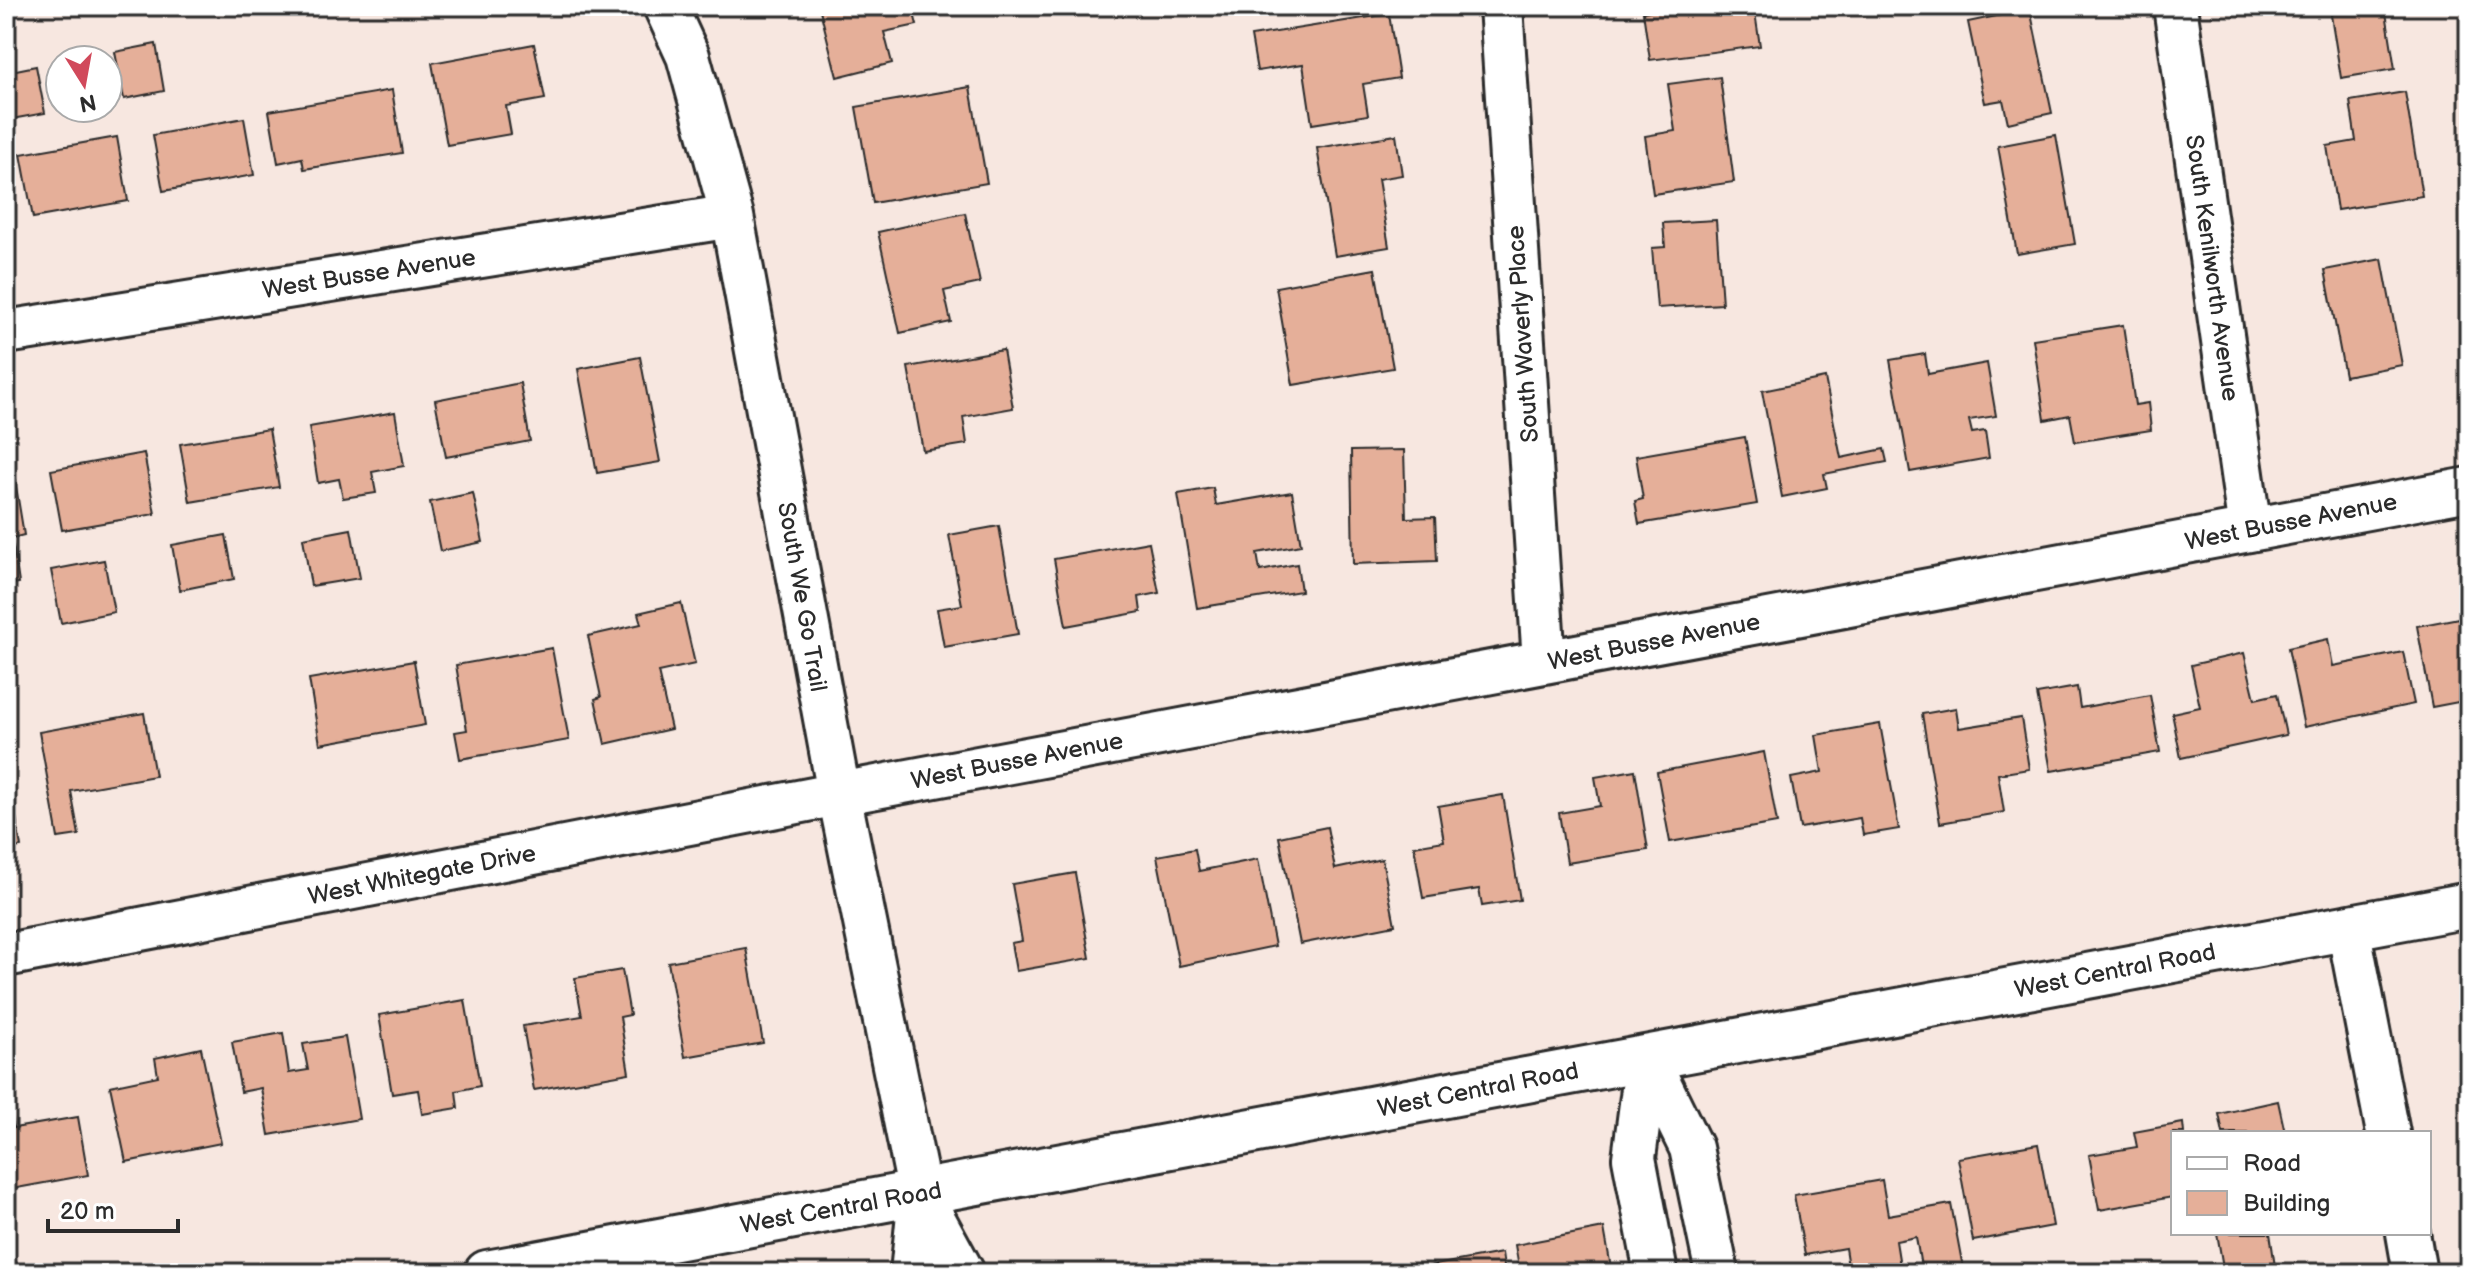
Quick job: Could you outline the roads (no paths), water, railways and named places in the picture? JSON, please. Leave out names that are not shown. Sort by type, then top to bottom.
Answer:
[{"type":"main road","name":"West Central Road","points":[[487,1273],[2469,905]]},
{"type":"street","name":"South We Go Trail","points":[[665,6],[688,56],[732,216],[839,794],[920,1194]]},
{"type":"street","name":"South Waverly Place","points":[[1501,6],[1544,662]]},
{"type":"street","name":"South Kenilworth Avenue","points":[[2175,6],[2250,530]]},
{"type":"street","name":"West Busse Avenue","points":[[6,332],[732,216]]},
{"type":"street","name":"West Busse Avenue","points":[[839,794],[2469,489]]},
{"type":"street","name":"West Whitegate Drive","points":[[6,955],[839,794]]},
{"type":"street","points":[[2348,927],[2388,1131]]},
{"type":"street","points":[[1647,1058],[1634,1158],[1656,1273]]},
{"type":"street","points":[[1647,1058],[1691,1148],[1717,1273]]},
{"type":"street","points":[[912,1273],[920,1194]]},
{"type":"street","points":[[920,1194],[963,1273]]},
{"type":"street","points":[[2408,1235],[2415,1273]]}]
